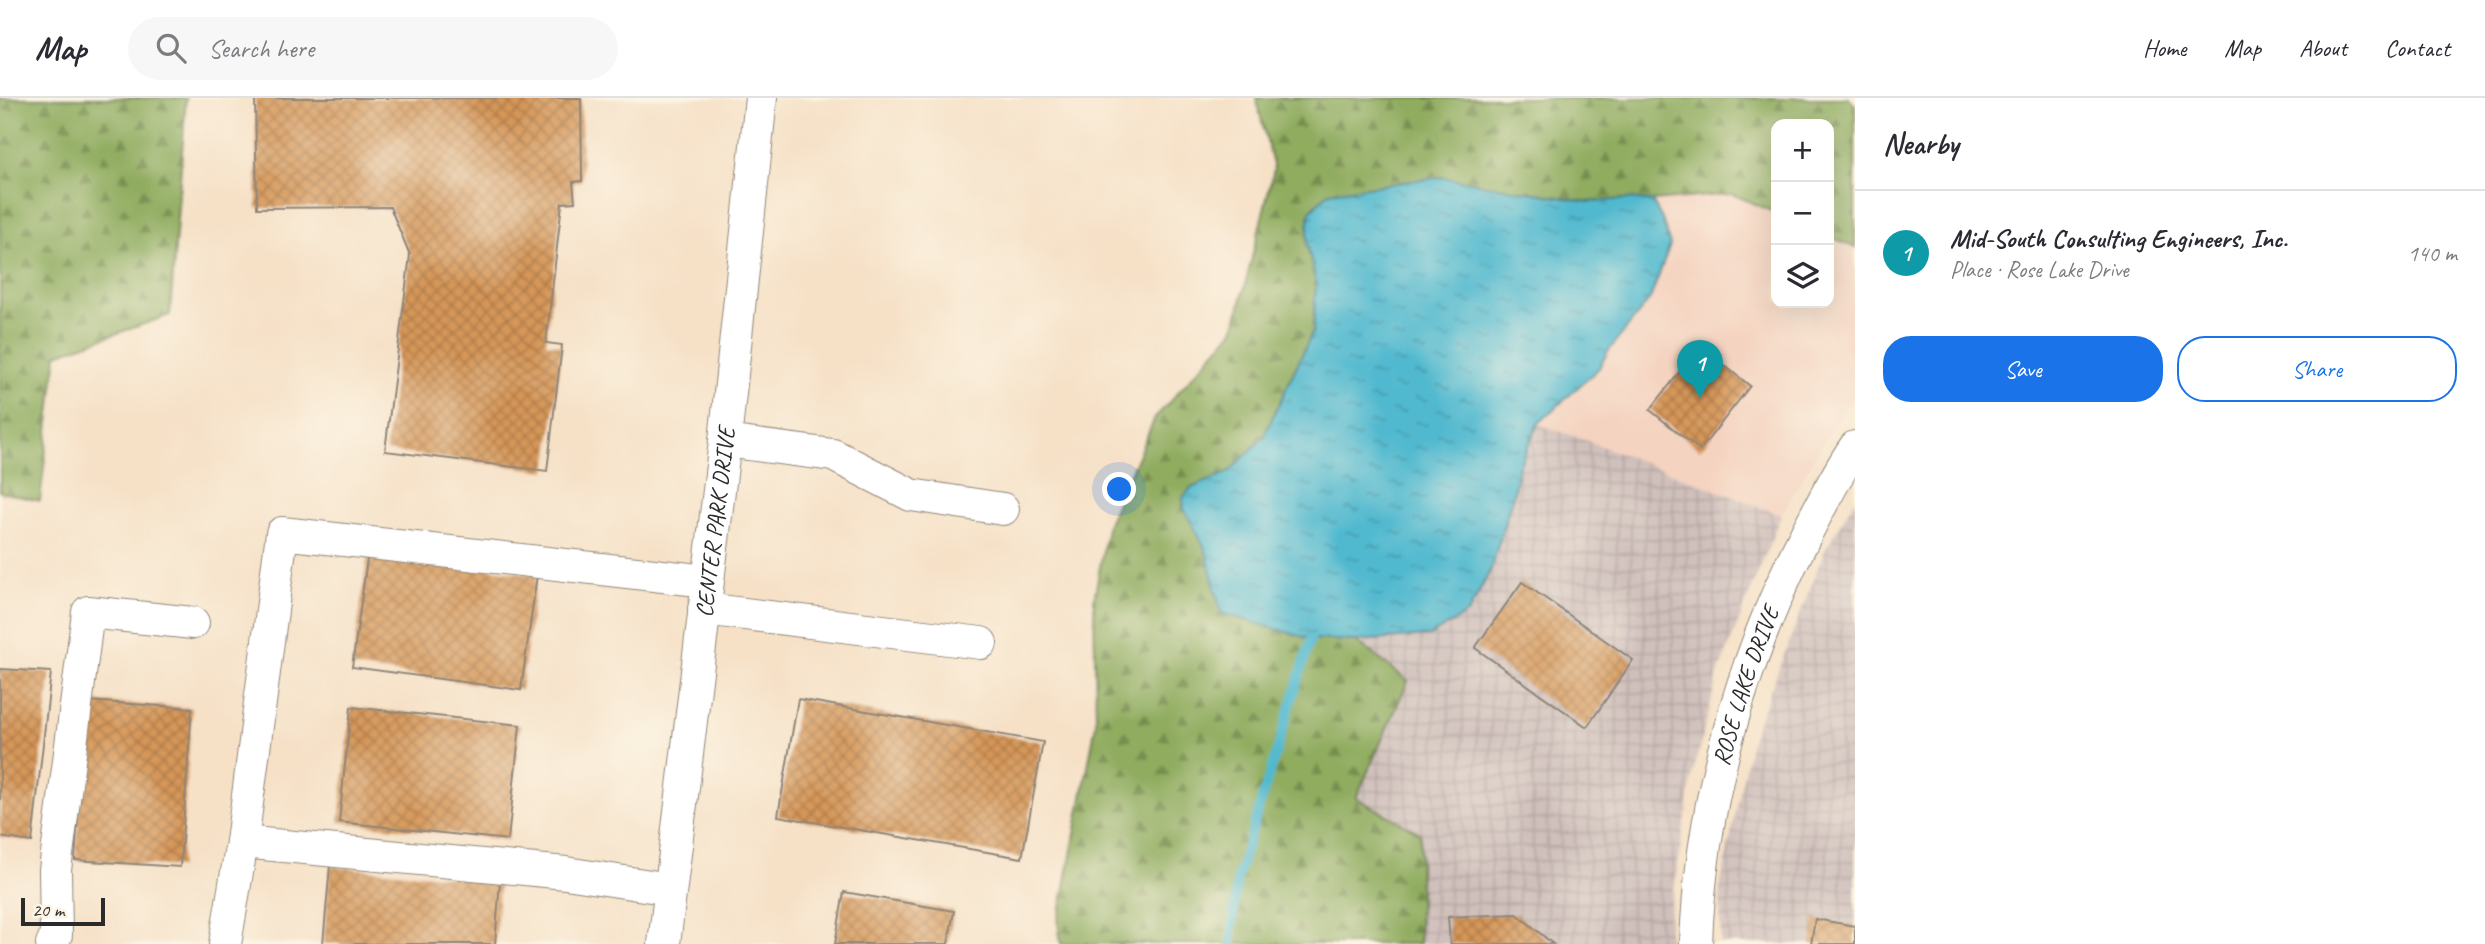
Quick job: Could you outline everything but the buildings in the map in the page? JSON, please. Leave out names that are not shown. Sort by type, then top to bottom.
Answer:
[{"type":"street","name":"CENTER PARK DRIVE","points":[[664,944],[724,441],[761,98]]},
{"type":"street","points":[[724,441],[832,455],[911,495],[1003,509]]},
{"type":"street","name":"ROSE LAKE DRIVE","points":[[1696,944],[1709,816],[1720,766],[1746,676],[1784,576],[1841,466],[1855,447]]},
{"type":"street","points":[[225,944],[242,842],[282,533],[705,595],[981,643]]},
{"type":"street","points":[[52,944],[56,935],[55,870],[88,612],[193,623]]},
{"type":"street","points":[[242,842],[566,873],[670,890]]},
{"type":"shaded area","points":[[1732,194],[1771,211],[1771,308],[1834,308],[1834,238],[1855,248],[1855,396],[1831,429],[1781,515],[1538,424],[1599,368],[1607,353],[1650,299],[1662,219],[1652,201]]},
{"type":"shaded area","points":[[1538,424],[1781,515],[1719,671],[1693,773],[1669,917],[1669,944],[1419,944],[1420,833],[1356,798],[1408,682],[1356,641],[1429,636],[1514,491],[1518,468]]},
{"type":"shaded area","points":[[1855,499],[1855,944],[1721,944],[1720,887],[1751,740],[1824,552]]},
{"type":"green space","points":[[0,98],[186,98],[170,315],[57,354],[40,501],[0,492]]},
{"type":"green space","points":[[1256,98],[1848,98],[1855,105],[1855,248],[1834,238],[1834,119],[1771,119],[1771,211],[1732,194],[1652,201],[1626,199],[1588,202],[1534,194],[1329,192],[1310,211],[1307,243],[1316,284],[1313,331],[1263,438],[1228,473],[1191,488],[1184,509],[1205,548],[1221,613],[1311,639],[1356,641],[1408,681],[1356,798],[1420,833],[1419,944],[1061,944],[1058,923],[1096,724],[1094,599],[1108,523],[1155,418],[1234,330],[1274,169]]},
{"type":"water","points":[[1441,177],[1588,202],[1626,199],[1652,201],[1662,219],[1670,245],[1650,299],[1607,353],[1599,368],[1538,424],[1518,468],[1491,569],[1468,613],[1429,636],[1356,641],[1311,639],[1221,613],[1205,548],[1184,509],[1183,497],[1191,488],[1228,473],[1263,438],[1313,331],[1316,284],[1307,243],[1310,211],[1329,192]]},
{"type":"waterway","points":[[1231,944],[1237,879],[1311,639]]},
{"type":"place","name":"Mid-South Consulting Engineers, Inc.","points":[[1700,398]]}]
